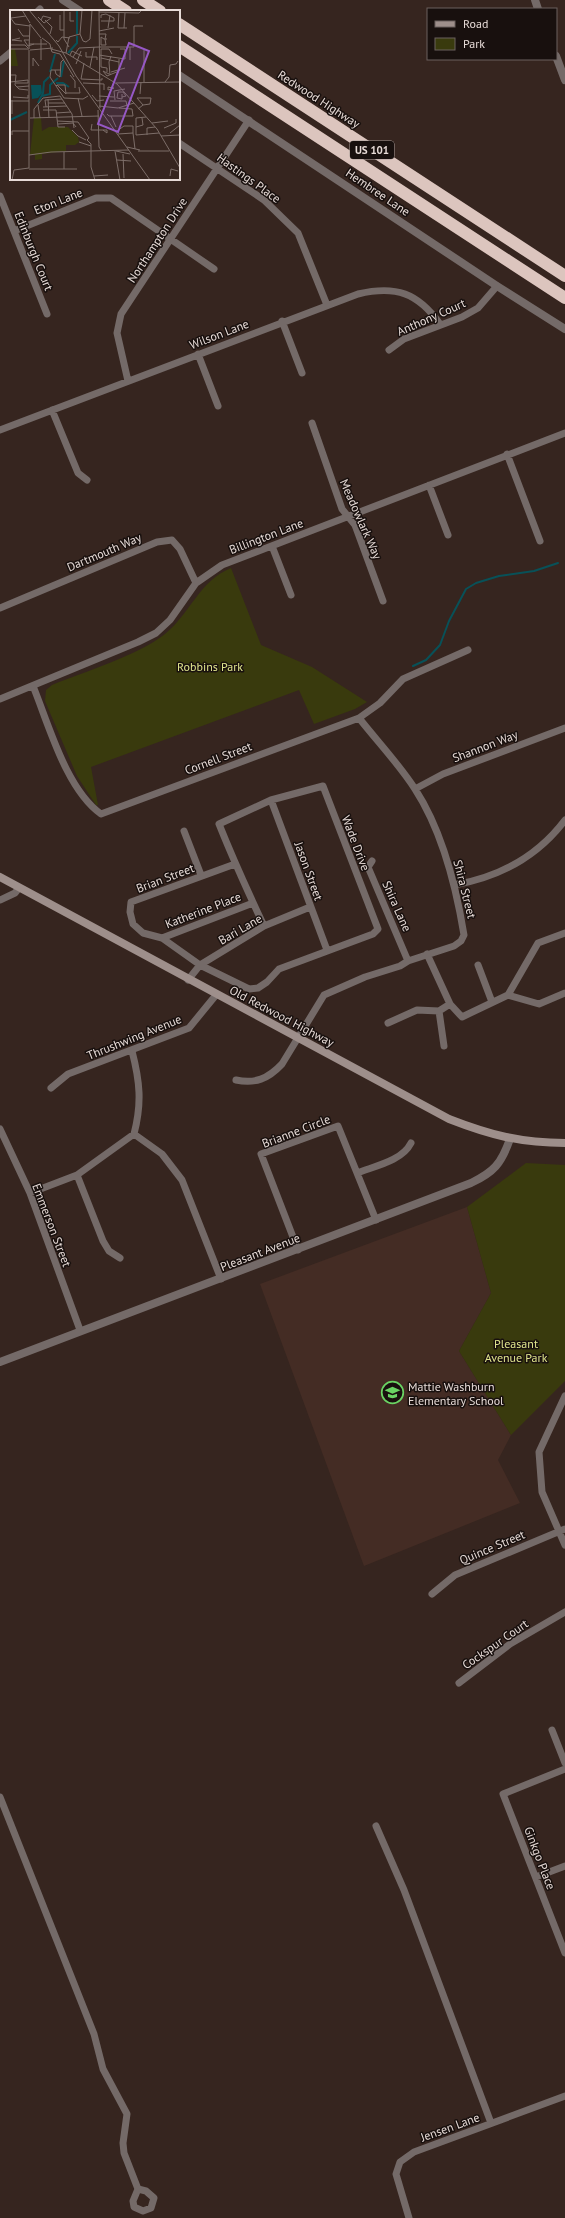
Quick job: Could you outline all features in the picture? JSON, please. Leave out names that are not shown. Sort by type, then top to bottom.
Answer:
[{"type":"highway","points":[[109,0],[124,10]]},
{"type":"highway","points":[[143,0],[158,10]]},
{"type":"highway","name":"Redwood Highway","points":[[180,25],[565,276]]},
{"type":"highway","name":"US 101","points":[[180,47],[565,298]]},
{"type":"main road","name":"Old Redwood Highway","points":[[0,877],[188,980],[449,1119],[480,1131],[510,1140],[565,1144]]},
{"type":"street","points":[[63,0],[78,10]]},
{"type":"street","points":[[0,60],[10,53]]},
{"type":"street","points":[[557,59],[565,80]]},
{"type":"street","name":"Hembree Lane","points":[[180,76],[497,286],[565,329]]},
{"type":"street","name":"Northampton Drive","points":[[128,381],[117,333],[121,314],[249,120]]},
{"type":"street","name":"Hastings Place","points":[[180,143],[264,200],[298,233],[327,305]]},
{"type":"street","name":"Edinburgh Court","points":[[0,196],[47,314]]},
{"type":"street","name":"Eton Lane","points":[[14,231],[96,198],[111,198],[214,269]]},
{"type":"street","name":"Anthony Court","points":[[389,350],[404,339],[440,324],[462,317],[478,308],[497,286]]},
{"type":"street","name":"Wilson Lane","points":[[0,430],[282,321],[376,290],[394,290],[418,300],[431,311],[440,324]]},
{"type":"street","points":[[282,321],[302,373]]},
{"type":"street","points":[[198,354],[218,406]]},
{"type":"street","points":[[52,410],[78,473],[87,480]]},
{"type":"street","name":"Meadowlark Way","points":[[312,423],[342,509],[355,525],[383,601]]},
{"type":"street","name":"Billington Lane","points":[[0,699],[138,642],[156,633],[170,620],[196,583],[222,565],[507,454],[565,433]]},
{"type":"street","points":[[507,454],[540,541]]},
{"type":"street","points":[[429,485],[448,535]]},
{"type":"street","name":"Dartmouth Way","points":[[0,608],[157,542],[172,540],[180,549],[196,583]]},
{"type":"street","points":[[272,546],[291,595]]},
{"type":"street","name":"Cornell Street","points":[[33,686],[71,776],[88,804],[101,814],[359,718],[380,703],[403,679],[468,650]]},
{"type":"street","name":"Shira Street","points":[[236,1080],[250,1083],[265,1079],[274,1073],[282,1064],[297,1037],[324,995],[365,977],[454,946],[464,935],[454,885],[432,821],[415,789],[359,718]]},
{"type":"street","name":"Shannon Way","points":[[415,789],[443,774],[565,728]]},
{"type":"street","name":"Wade Drive","points":[[200,965],[241,987],[249,989],[258,988],[267,982],[279,969],[327,950],[366,938],[378,929],[323,786],[271,800],[219,824],[235,864],[245,881],[264,926]]},
{"type":"street","name":"Jason Street","points":[[271,800],[327,950]]},
{"type":"street","points":[[454,885],[494,876],[526,859],[547,843],[565,820]]},
{"type":"street","points":[[184,831],[201,875]]},
{"type":"street","name":"Shira Lane","points":[[372,861],[368,867],[408,961]]},
{"type":"street","name":"Brian Street","points":[[200,965],[162,938],[143,933],[133,924],[130,912],[131,902],[201,875],[235,864]]},
{"type":"street","points":[[0,900],[15,893],[20,888]]},
{"type":"street","name":"Katherine Place","points":[[162,938],[253,903]]},
{"type":"street","name":"Bari Lane","points":[[188,980],[200,965],[264,926],[310,907]]},
{"type":"street","points":[[428,954],[450,1004],[462,1017],[508,995],[538,943],[565,933]]},
{"type":"street","points":[[478,965],[492,1002]]},
{"type":"street","points":[[508,995],[539,1004],[565,994]]},
{"type":"street","name":"Thrushwing Avenue","points":[[51,1088],[68,1074],[132,1051],[189,1028],[216,995]]},
{"type":"street","points":[[388,1023],[417,1010],[439,1011],[450,1004]]},
{"type":"street","points":[[439,1011],[444,1046]]},
{"type":"street","points":[[30,1193],[77,1175],[134,1134],[140,1098],[139,1076],[132,1051]]},
{"type":"street","name":"Brianne Circle","points":[[298,1250],[261,1154],[338,1126],[376,1220]]},
{"type":"street","name":"Emmerson Street","points":[[0,1129],[30,1193],[80,1330]]},
{"type":"street","points":[[134,1134],[162,1154],[182,1180],[221,1279]]},
{"type":"street","name":"Pleasant Avenue","points":[[0,1362],[80,1330],[298,1250],[486,1176],[495,1169],[503,1157],[510,1140]]},
{"type":"street","points":[[358,1173],[397,1158],[407,1151],[411,1143]]},
{"type":"street","points":[[77,1175],[103,1241],[109,1251],[120,1258]]},
{"type":"street","points":[[565,1396],[540,1452],[542,1492],[562,1530],[565,1545]]},
{"type":"street","name":"Quince Street","points":[[432,1594],[455,1575],[562,1530]]},
{"type":"street","name":"Cockspur Court","points":[[459,1683],[510,1644],[565,1612]]},
{"type":"street","points":[[552,1730],[565,1763]]},
{"type":"street","name":"Ginkgo Place","points":[[565,1769],[503,1794],[565,1953]]},
{"type":"street","points":[[0,1797],[94,2034],[103,2069],[127,2114],[123,2143],[124,2153],[138,2189]]},
{"type":"street","points":[[376,1826],[404,1890],[491,2124]]},
{"type":"street","points":[[536,1877],[565,1866]]},
{"type":"street","name":"Jensen Lane","points":[[409,2218],[396,2174],[400,2162],[414,2152],[565,2096]]},
{"type":"shaded area","name":"Mattie Washburn Elementary School","points":[[467,1207],[491,1293],[459,1351],[511,1435],[498,1460],[520,1503],[364,1566],[260,1284]]},
{"type":"green space","name":"Robbins Park","points":[[231,568],[261,645],[312,667],[367,702],[355,709],[314,724],[299,690],[91,767],[98,805],[96,805],[77,776],[45,701],[46,690],[52,685],[126,656],[154,642],[174,626],[211,581]]},
{"type":"green space","name":"Pleasant Avenue Park","points":[[526,1163],[565,1165],[565,1381],[511,1435],[459,1351],[491,1293],[467,1207]]},
{"type":"waterway","points":[[413,666],[426,660],[440,645],[449,621],[466,589],[476,583],[499,576],[534,571],[558,563]]},
{"type":"place","name":"Mattie Washburn Elementary School","points":[[393,1393]]}]
